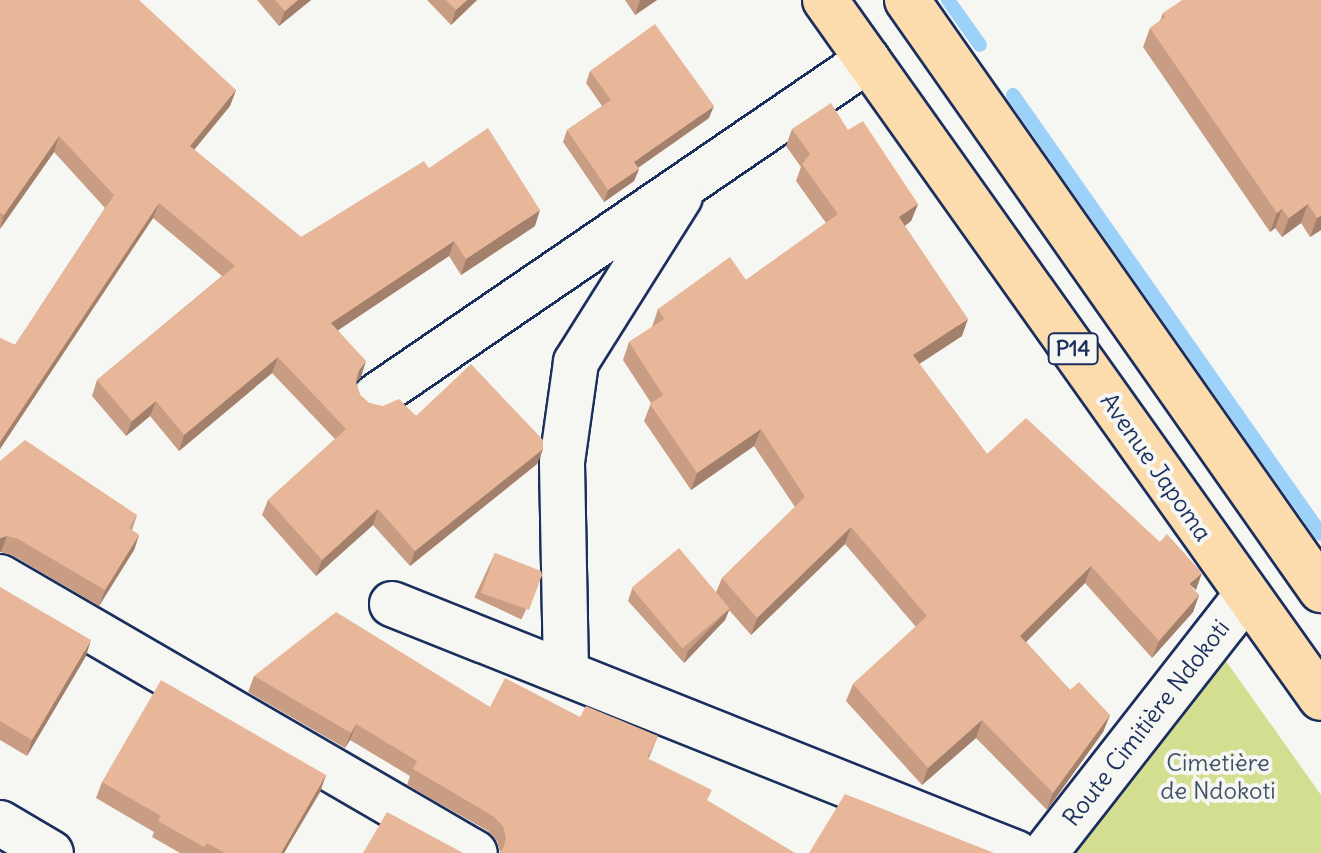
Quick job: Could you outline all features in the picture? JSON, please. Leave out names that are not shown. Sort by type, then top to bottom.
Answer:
[{"type":"main road","name":"Avenue Japoma","points":[[825,0],[1321,698]]},
{"type":"main road","name":"P14","points":[[907,0],[1321,590]]},
{"type":"street","points":[[375,397],[868,60]]},
{"type":"street","points":[[566,672],[562,462],[576,362],[689,182]]},
{"type":"street","points":[[0,577],[475,853]]},
{"type":"street","name":"Route Cimitière Ndokoti","points":[[1045,853],[1247,594]]},
{"type":"street","points":[[392,604],[1016,853]]},
{"type":"street","points":[[0,823],[51,853]]},
{"type":"green space","name":"Cimetière de Ndokoti","points":[[1216,647],[1321,795],[1321,853],[1064,853]]},
{"type":"building","points":[[0,0],[139,0],[236,90],[190,146],[301,237],[424,161],[429,168],[488,128],[540,210],[466,259],[454,241],[331,323],[366,361],[359,370],[356,382],[360,395],[369,403],[383,406],[399,399],[416,416],[471,364],[543,440],[543,449],[415,551],[378,509],[322,560],[268,500],[346,429],[278,357],[184,435],[156,401],[132,421],[97,380],[235,266],[159,203],[0,442],[0,338],[15,345],[114,195],[59,136],[4,215],[0,213]]},
{"type":"building","points":[[275,0],[298,0],[285,11]]},
{"type":"building","points":[[446,0],[467,0],[456,10]]},
{"type":"building","points":[[1182,0],[1321,0],[1321,216],[1317,218],[1308,204],[1289,218],[1282,209],[1277,213],[1150,28],[1165,17],[1163,13]]},
{"type":"building","points":[[655,24],[714,106],[634,162],[639,169],[608,190],[567,130],[611,100],[590,71]]},
{"type":"building","points":[[831,103],[848,130],[863,121],[918,204],[899,217],[968,319],[913,355],[987,454],[1026,418],[1160,542],[1167,534],[1202,573],[1189,584],[1199,595],[1159,641],[1091,566],[1020,636],[1070,690],[1079,682],[1110,715],[1053,793],[982,720],[928,768],[853,684],[927,616],[851,527],[757,618],[722,578],[805,497],[761,429],[697,473],[650,404],[663,395],[629,342],[664,319],[658,309],[730,257],[746,280],[838,214],[802,164],[810,154],[792,129]]},
{"type":"building","points":[[25,440],[137,515],[129,528],[139,535],[105,590],[18,539],[0,538],[0,461]]},
{"type":"building","points":[[679,548],[730,609],[682,648],[632,588]]},
{"type":"building","points":[[495,553],[541,571],[529,610],[481,593]]},
{"type":"building","points":[[0,587],[91,640],[32,740],[0,721]]},
{"type":"building","points":[[336,612],[490,707],[505,678],[580,717],[586,706],[658,736],[647,758],[712,790],[707,800],[795,853],[499,853],[506,838],[503,826],[493,816],[413,769],[417,761],[356,724],[351,733],[254,676]]},
{"type":"building","points":[[161,680],[326,775],[281,853],[225,853],[207,843],[204,847],[158,821],[161,816],[102,782]]},
{"type":"building","points":[[845,794],[994,853],[809,853]]},
{"type":"building","points":[[387,812],[463,853],[363,853]]},
{"type":"waterway","points":[[948,0],[980,45]]},
{"type":"waterway","points":[[1013,95],[1321,534]]}]
